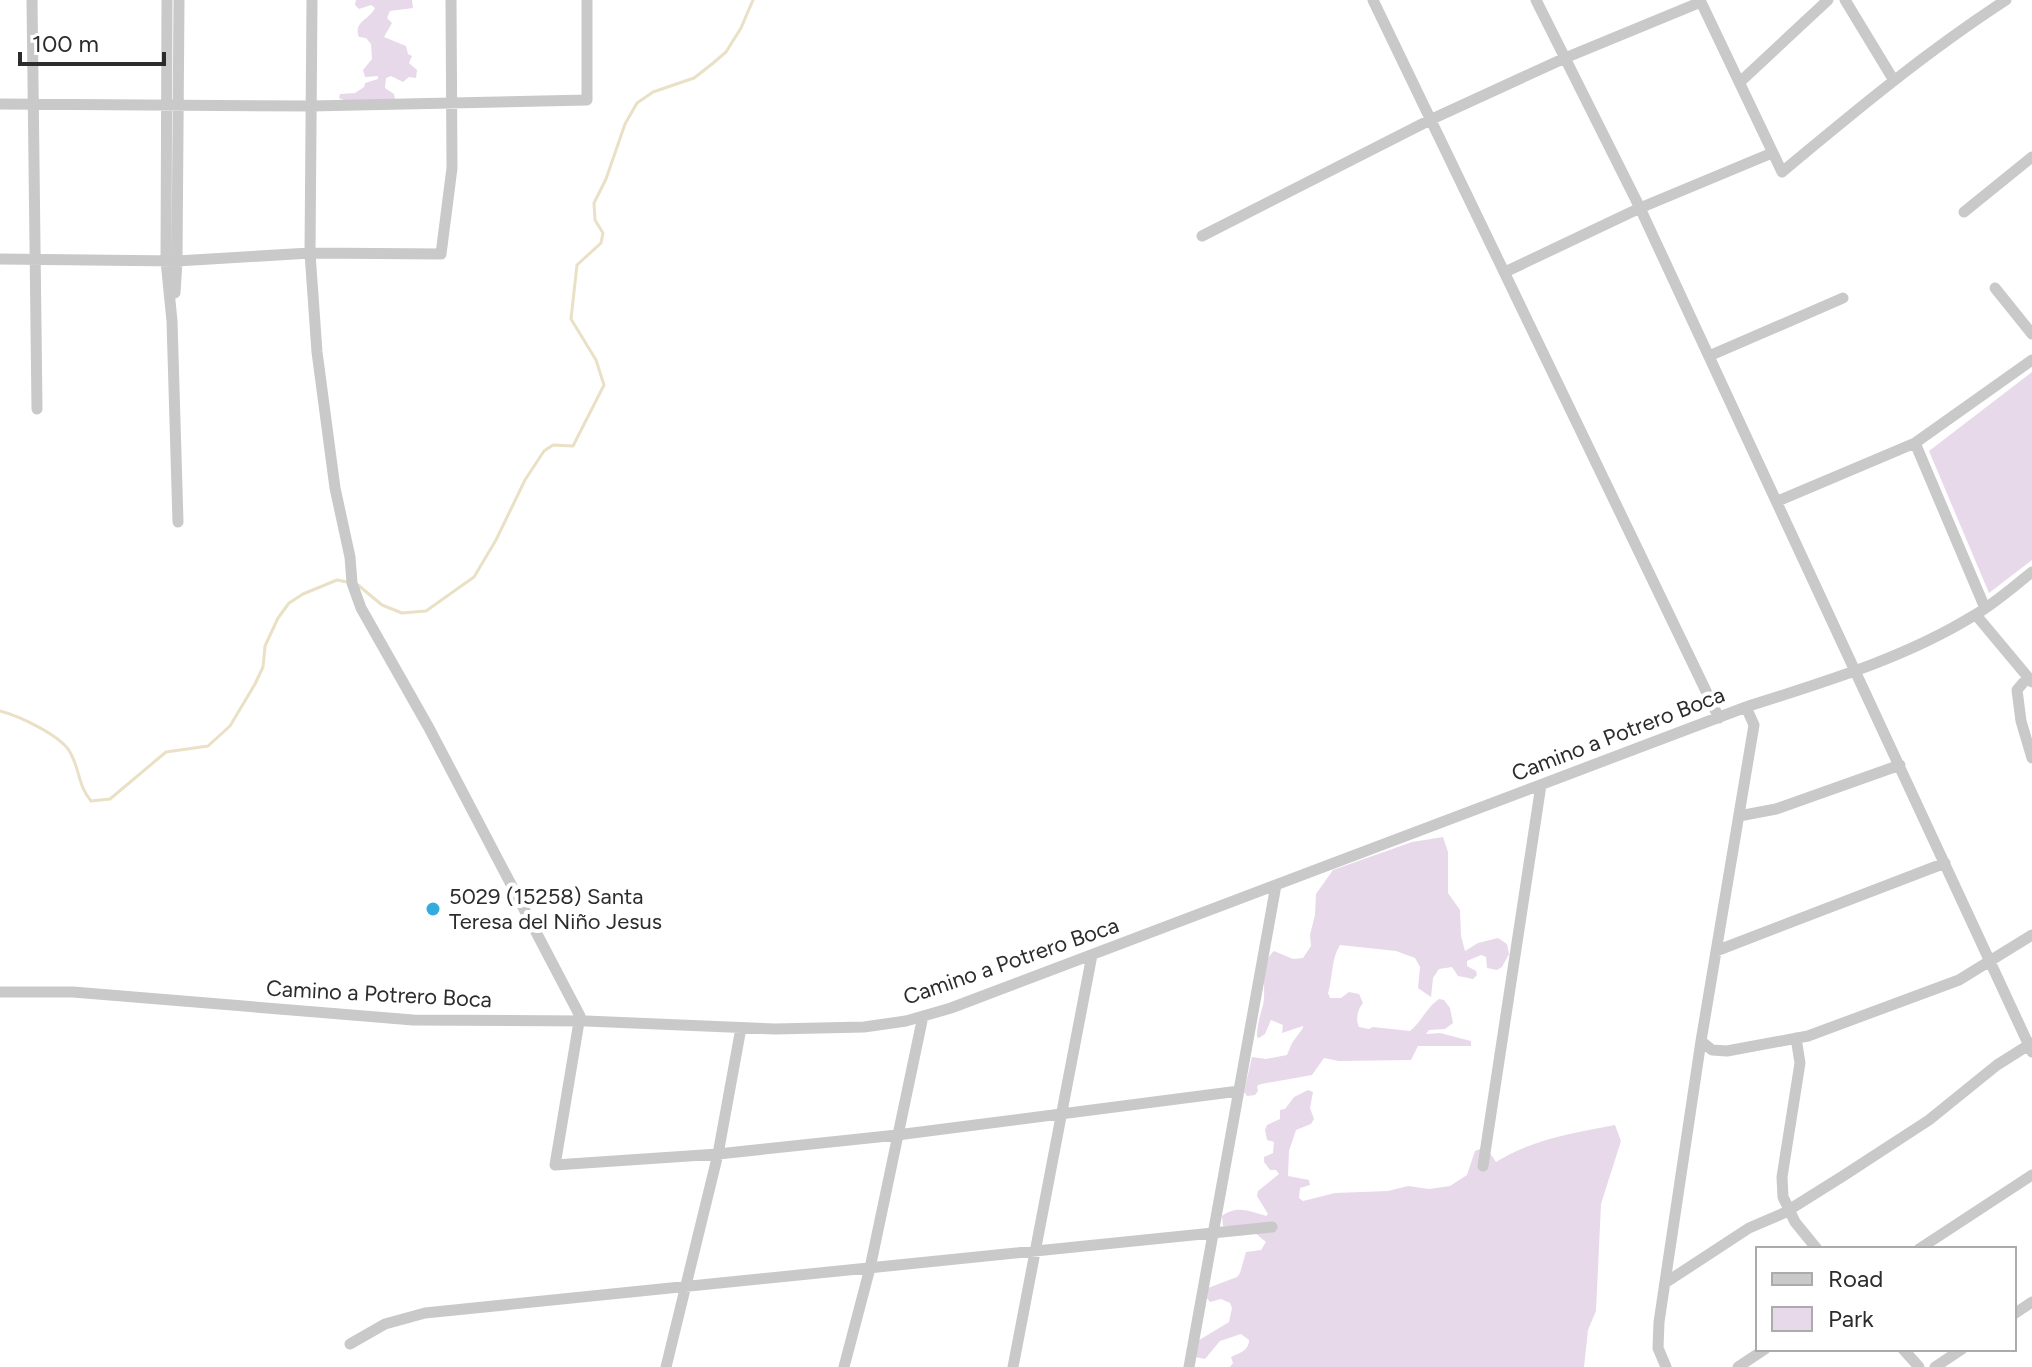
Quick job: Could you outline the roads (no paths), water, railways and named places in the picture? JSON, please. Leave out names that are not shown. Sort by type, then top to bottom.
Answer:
[{"type":"street","points":[[32,0],[37,409]]},
{"type":"street","points":[[167,0],[172,105],[172,321],[178,522]]},
{"type":"street","points":[[172,105],[179,0]]},
{"type":"street","points":[[312,0],[310,253],[324,408],[352,579],[361,608],[429,728],[570,995],[580,1020],[555,1165],[718,1154],[897,1135],[1239,1091]]},
{"type":"street","points":[[0,259],[172,261],[310,253],[441,254],[452,168],[451,0]]},
{"type":"street","points":[[0,104],[311,106],[587,100],[587,0]]},
{"type":"street","points":[[1373,0],[1719,718]]},
{"type":"street","points":[[1536,0],[1640,208],[2031,1047],[1997,1065],[1929,1120],[1789,1210],[1749,1228],[1665,1283]]},
{"type":"street","points":[[1740,82],[1828,0]]},
{"type":"street","points":[[1845,0],[1893,79]]},
{"type":"street","points":[[1202,236],[1432,119],[1700,1],[1782,172],[1893,79],[2006,0]]},
{"type":"street","points":[[1505,272],[1640,208],[1772,153]]},
{"type":"street","points":[[1964,212],[2032,157]]},
{"type":"street","points":[[1995,288],[2032,334]]},
{"type":"street","points":[[1709,356],[1843,298]]},
{"type":"street","points":[[1778,501],[1915,443],[2032,360]]},
{"type":"street","points":[[1915,443],[1981,611],[2030,680],[2017,690],[2021,721],[2032,758]]},
{"type":"street","name":"Camino a Potrero Boca","points":[[0,992],[73,992],[413,1020],[580,1020],[741,1028],[864,1027],[923,1016],[1746,707],[1857,672],[1947,632],[1981,611],[2032,572]]},
{"type":"street","points":[[1666,1367],[1658,1348],[1659,1322],[1701,1041],[1754,725],[1746,707]]},
{"type":"street","points":[[1739,816],[1776,809],[1900,765]]},
{"type":"street","points":[[1483,1166],[1541,785]]},
{"type":"street","points":[[1716,951],[1945,863]]},
{"type":"street","points":[[1189,1367],[1276,885]]},
{"type":"street","points":[[1701,1041],[1712,1050],[1727,1051],[1796,1038],[1959,980],[2032,935]]},
{"type":"street","points":[[1013,1367],[1092,955]]},
{"type":"street","points":[[844,1367],[870,1268],[923,1016]]},
{"type":"street","points":[[666,1367],[718,1154],[741,1028]]},
{"type":"street","points":[[1796,1038],[1800,1063],[1782,1177],[1783,1197],[1795,1222],[1815,1247]]},
{"type":"street","points":[[1922,1247],[2032,1175]]},
{"type":"street","points":[[350,1344],[385,1324],[425,1313],[1272,1227]]},
{"type":"street","points":[[1738,1367],[1762,1351]]},
{"type":"street","points":[[1905,1351],[1919,1367]]},
{"type":"street","points":[[1935,1367],[1959,1351]]},
{"type":"waterway","points":[[358,585],[382,605],[402,613],[426,611],[474,577],[525,480],[544,451],[553,445],[573,446],[604,385],[596,360],[571,319],[577,265],[601,243],[603,233],[595,220],[594,203],[606,179],[625,124],[637,103],[653,92],[694,78],[726,52],[753,0]]},
{"type":"waterway","points":[[0,711],[29,722],[59,740],[71,754],[91,801],[110,799],[166,752],[208,746],[230,726],[255,684],[263,667],[265,646],[289,603],[337,580],[347,582]]},
{"type":"place","name":"5029 (15258) Santa Teresa del Niño Jesus","points":[[433,909]]}]
